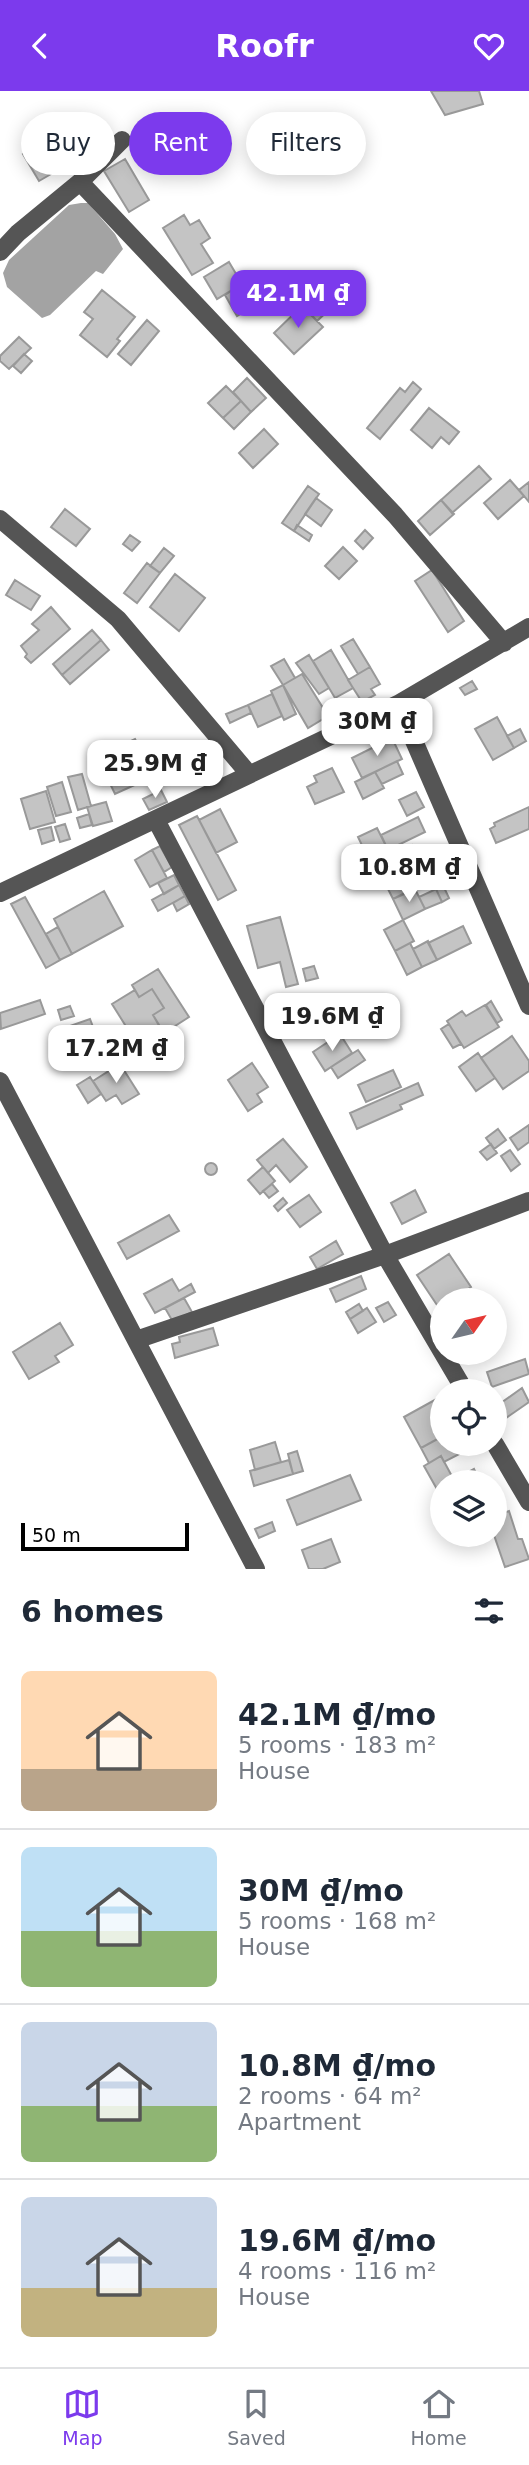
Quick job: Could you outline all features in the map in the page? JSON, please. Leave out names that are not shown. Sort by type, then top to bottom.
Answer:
[{"type":"street","points":[[0,252],[80,182],[122,140]]},
{"type":"street","points":[[80,182],[395,515],[504,643]]},
{"type":"street","points":[[0,519],[118,619],[249,774]]},
{"type":"street","points":[[0,893],[398,704],[529,627]]},
{"type":"street","points":[[398,704],[529,1006]]},
{"type":"street","points":[[156,820],[386,1255],[458,1379]]},
{"type":"street","points":[[0,1081],[256,1569]]},
{"type":"street","points":[[136,1340],[386,1255],[529,1201]]},
{"type":"street","points":[[502,1456],[529,1502]]},
{"type":"shaded area","points":[[88,203],[115,234],[123,249],[103,274],[96,271],[50,315],[42,318],[7,287],[3,273],[9,260],[69,205]]},
{"type":"building","points":[[431,91],[479,91],[483,104],[445,115]]},
{"type":"building","points":[[125,159],[129,166],[129,175],[134,175],[149,200],[129,212],[106,175],[115,175],[115,165]]},
{"type":"building","points":[[35,175],[49,175],[39,181]]},
{"type":"building","points":[[184,215],[190,225],[199,220],[210,238],[201,244],[213,263],[192,275],[163,228]]},
{"type":"building","points":[[229,262],[242,284],[217,299],[204,277]]},
{"type":"building","points":[[237,287],[250,308],[237,316],[225,295]]},
{"type":"building","points":[[102,290],[135,317],[117,339],[120,341],[107,357],[80,335],[93,319],[84,312]]},
{"type":"building","points":[[320,294],[332,307],[317,321],[306,309]]},
{"type":"building","points":[[302,306],[323,327],[294,354],[274,333]]},
{"type":"building","points":[[147,320],[159,331],[131,365],[118,354]]},
{"type":"building","points":[[19,337],[31,348],[9,369],[0,361],[0,356]]},
{"type":"building","points":[[24,354],[32,361],[21,373],[13,366]]},
{"type":"building","points":[[247,378],[266,398],[251,412],[233,392]]},
{"type":"building","points":[[413,382],[421,389],[380,439],[367,428],[400,388],[405,392]]},
{"type":"building","points":[[226,386],[241,401],[223,418],[208,403]]},
{"type":"building","points":[[241,401],[251,412],[234,429],[223,418]]},
{"type":"building","points":[[429,408],[459,432],[449,444],[441,437],[432,448],[411,430]]},
{"type":"building","points":[[264,429],[278,444],[253,468],[239,453]]},
{"type":"building","points":[[479,466],[491,479],[452,513],[441,500]]},
{"type":"building","points":[[510,480],[524,496],[498,519],[484,503]]},
{"type":"building","points":[[529,482],[529,502],[519,490]]},
{"type":"building","points":[[308,486],[319,494],[294,531],[282,523]]},
{"type":"building","points":[[316,498],[332,510],[321,526],[305,514]]},
{"type":"building","points":[[441,500],[454,514],[430,535],[418,521]]},
{"type":"building","points":[[65,509],[90,529],[76,546],[51,527]]},
{"type":"building","points":[[297,525],[312,535],[309,541],[294,531]]},
{"type":"building","points":[[365,530],[373,538],[363,549],[355,541]]},
{"type":"building","points":[[130,535],[140,542],[132,551],[123,544]]},
{"type":"building","points":[[343,547],[357,561],[339,579],[325,566]]},
{"type":"building","points":[[164,548],[174,556],[160,573],[150,566]]},
{"type":"building","points":[[147,563],[160,573],[137,603],[124,593]]},
{"type":"building","points":[[432,570],[464,621],[448,632],[415,581]]},
{"type":"building","points":[[175,574],[205,598],[179,631],[150,607]]},
{"type":"building","points":[[15,580],[40,596],[31,610],[6,595]]},
{"type":"building","points":[[51,607],[70,629],[31,663],[25,657],[27,654],[21,646],[39,630],[32,624]]},
{"type":"building","points":[[92,630],[101,640],[62,675],[53,664]]},
{"type":"building","points":[[353,639],[370,667],[358,674],[341,646]]},
{"type":"building","points":[[101,640],[109,650],[70,684],[62,675]]},
{"type":"building","points":[[331,650],[353,688],[335,698],[313,661]]},
{"type":"building","points":[[309,655],[329,688],[319,694],[296,663]]},
{"type":"building","points":[[284,659],[295,678],[283,685],[271,666]]},
{"type":"building","points":[[370,667],[380,684],[371,689],[375,695],[362,702],[348,680]]},
{"type":"building","points":[[302,674],[328,716],[308,728],[283,685]]},
{"type":"building","points":[[472,681],[477,689],[465,695],[460,688]]},
{"type":"building","points":[[283,685],[296,714],[284,720],[271,691]]},
{"type":"building","points":[[272,694],[282,716],[258,727],[248,705]]},
{"type":"building","points":[[248,705],[251,713],[230,723],[226,714]]},
{"type":"building","points":[[497,717],[514,748],[493,760],[475,729]]},
{"type":"building","points":[[520,729],[526,741],[514,748],[507,736]]},
{"type":"building","points":[[392,738],[402,759],[362,778],[352,758]]},
{"type":"building","points":[[135,739],[150,770],[135,777],[139,783],[115,794],[100,763],[123,751],[120,746]]},
{"type":"building","points":[[148,742],[153,752],[144,757],[139,747]]},
{"type":"building","points":[[397,761],[403,774],[382,784],[375,772]]},
{"type":"building","points":[[332,768],[344,792],[315,804],[307,787],[317,782],[314,776]]},
{"type":"building","points":[[375,772],[384,788],[363,799],[355,782]]},
{"type":"building","points":[[82,774],[91,806],[78,810],[68,777]]},
{"type":"building","points":[[62,782],[71,812],[56,816],[47,787]]},
{"type":"building","points":[[161,790],[167,802],[149,810],[143,799]]},
{"type":"building","points":[[46,791],[55,822],[30,829],[21,799]]},
{"type":"building","points":[[416,792],[424,807],[407,816],[399,800]]},
{"type":"building","points":[[106,802],[112,821],[93,826],[87,807]]},
{"type":"building","points":[[529,807],[529,829],[496,843],[490,829],[495,826],[494,823]]},
{"type":"building","points":[[220,809],[237,842],[216,853],[199,820]]},
{"type":"building","points":[[89,814],[92,825],[80,828],[77,818]]},
{"type":"building","points":[[197,816],[236,890],[218,900],[179,825]]},
{"type":"building","points":[[418,817],[425,832],[388,850],[381,835]]},
{"type":"building","points":[[65,824],[70,839],[60,842],[55,827]]},
{"type":"building","points":[[51,827],[54,840],[42,844],[38,830]]},
{"type":"building","points":[[377,828],[388,850],[369,860],[358,837]]},
{"type":"building","points":[[412,845],[417,855],[403,861],[398,851]]},
{"type":"building","points":[[160,846],[172,867],[164,872],[152,850]]},
{"type":"building","points":[[152,850],[167,878],[150,887],[135,860]]},
{"type":"building","points":[[429,871],[433,880],[415,889],[411,880]]},
{"type":"building","points":[[174,875],[179,885],[164,894],[158,883]]},
{"type":"building","points":[[402,877],[409,891],[393,899],[386,885]]},
{"type":"building","points":[[441,881],[449,898],[442,902],[434,885]]},
{"type":"building","points":[[179,885],[185,896],[158,911],[152,900]]},
{"type":"building","points":[[415,889],[425,909],[403,920],[393,899]]},
{"type":"building","points":[[436,889],[442,902],[425,909],[419,897]]},
{"type":"building","points":[[104,891],[123,926],[72,954],[54,919]]},
{"type":"building","points":[[185,896],[189,904],[177,911],[173,903]]},
{"type":"building","points":[[25,897],[60,960],[46,968],[11,904]]},
{"type":"building","points":[[280,917],[298,984],[286,987],[280,962],[258,968],[247,926]]},
{"type":"building","points":[[403,920],[414,941],[395,951],[384,930]]},
{"type":"building","points":[[463,926],[471,943],[437,960],[428,943]]},
{"type":"building","points":[[58,927],[72,954],[60,960],[46,934]]},
{"type":"building","points":[[428,941],[437,960],[422,967],[413,949]]},
{"type":"building","points":[[410,943],[422,967],[407,975],[395,951]]},
{"type":"building","points":[[314,966],[318,978],[306,981],[303,969]]},
{"type":"building","points":[[158,969],[189,1017],[164,1033],[153,1015],[164,1008],[152,989],[139,997],[132,985]]},
{"type":"building","points":[[152,989],[164,1008],[153,1015],[161,1029],[137,1044],[112,1004],[135,990],[139,997]]},
{"type":"building","points":[[40,1000],[45,1014],[1,1029],[0,1013]]},
{"type":"building","points":[[491,1001],[502,1020],[497,1023],[486,1005]]},
{"type":"building","points":[[485,1005],[499,1027],[464,1048],[447,1021],[462,1011],[466,1016]]},
{"type":"building","points":[[70,1006],[74,1016],[61,1020],[58,1010]]},
{"type":"building","points":[[90,1019],[104,1056],[78,1066],[64,1028]]},
{"type":"building","points":[[449,1024],[461,1044],[453,1048],[441,1029]]},
{"type":"building","points":[[340,1034],[352,1053],[325,1071],[313,1052]]},
{"type":"building","points":[[512,1036],[529,1061],[529,1071],[503,1089],[481,1058]]},
{"type":"building","points":[[358,1050],[365,1060],[338,1078],[331,1067]]},
{"type":"building","points":[[478,1053],[495,1078],[476,1091],[459,1067]]},
{"type":"building","points":[[252,1063],[268,1087],[257,1094],[262,1102],[248,1111],[228,1080]]},
{"type":"building","points":[[120,1064],[139,1094],[122,1104],[116,1095],[106,1101],[93,1081]]},
{"type":"building","points":[[393,1070],[401,1087],[366,1102],[358,1085]]},
{"type":"building","points":[[90,1077],[101,1094],[88,1103],[77,1085]]},
{"type":"building","points":[[418,1083],[423,1095],[400,1105],[402,1109],[357,1129],[350,1113]]},
{"type":"building","points":[[529,1125],[529,1142],[518,1150],[510,1138]]},
{"type":"building","points":[[498,1129],[506,1140],[494,1149],[486,1138]]},
{"type":"building","points":[[283,1139],[307,1167],[290,1182],[276,1165],[268,1173],[257,1160]]},
{"type":"building","points":[[491,1144],[497,1153],[487,1160],[480,1152]]},
{"type":"building","points":[[510,1150],[520,1164],[511,1171],[501,1156]]},
{"type":"building","points":[[211,1163],[217,1169],[211,1175],[205,1169]]},
{"type":"building","points":[[263,1167],[275,1181],[260,1194],[248,1180]]},
{"type":"building","points":[[272,1184],[278,1191],[269,1198],[263,1191]]},
{"type":"building","points":[[415,1190],[426,1212],[402,1224],[391,1203]]},
{"type":"building","points":[[309,1195],[321,1212],[300,1227],[287,1210]]},
{"type":"building","points":[[283,1198],[287,1203],[278,1211],[274,1206]]},
{"type":"building","points":[[169,1215],[179,1231],[127,1259],[118,1243]]},
{"type":"building","points":[[336,1241],[343,1254],[317,1269],[310,1257]]},
{"type":"building","points":[[449,1254],[471,1287],[430,1288],[430,1294],[417,1275]]},
{"type":"building","points":[[361,1276],[366,1289],[336,1302],[330,1289]]},
{"type":"building","points":[[172,1279],[179,1291],[191,1284],[195,1292],[155,1313],[144,1294]]},
{"type":"building","points":[[184,1298],[192,1312],[173,1322],[165,1308]]},
{"type":"building","points":[[388,1302],[396,1315],[384,1322],[376,1308]]},
{"type":"building","points":[[359,1304],[363,1311],[350,1319],[346,1312]]},
{"type":"building","points":[[367,1308],[376,1322],[358,1333],[350,1319]]},
{"type":"building","points":[[60,1323],[73,1345],[55,1356],[59,1362],[29,1379],[13,1352]]},
{"type":"building","points":[[213,1328],[218,1345],[175,1358],[172,1344],[180,1342],[179,1337]]},
{"type":"building","points":[[525,1359],[529,1374],[507,1382],[507,1379],[489,1379],[487,1372]]},
{"type":"building","points":[[522,1388],[529,1402],[507,1417],[507,1399]]},
{"type":"building","points":[[430,1403],[430,1443],[421,1448],[404,1417]]},
{"type":"building","points":[[275,1442],[281,1462],[255,1470],[250,1450]]},
{"type":"building","points":[[430,1443],[430,1456],[441,1456],[429,1463],[421,1448]]},
{"type":"building","points":[[297,1451],[303,1471],[293,1474],[288,1454]]},
{"type":"building","points":[[441,1456],[456,1456],[444,1462]]},
{"type":"building","points":[[441,1456],[449,1470],[430,1470],[430,1477],[424,1466]]},
{"type":"building","points":[[289,1460],[293,1474],[254,1486],[250,1471]]},
{"type":"building","points":[[350,1475],[361,1500],[297,1525],[287,1500]]},
{"type":"building","points":[[509,1511],[518,1539],[522,1539],[529,1559],[505,1567],[498,1547],[507,1547]]},
{"type":"building","points":[[272,1522],[275,1531],[259,1538],[255,1529]]},
{"type":"building","points":[[331,1539],[340,1562],[323,1569],[309,1569],[302,1550]]}]
